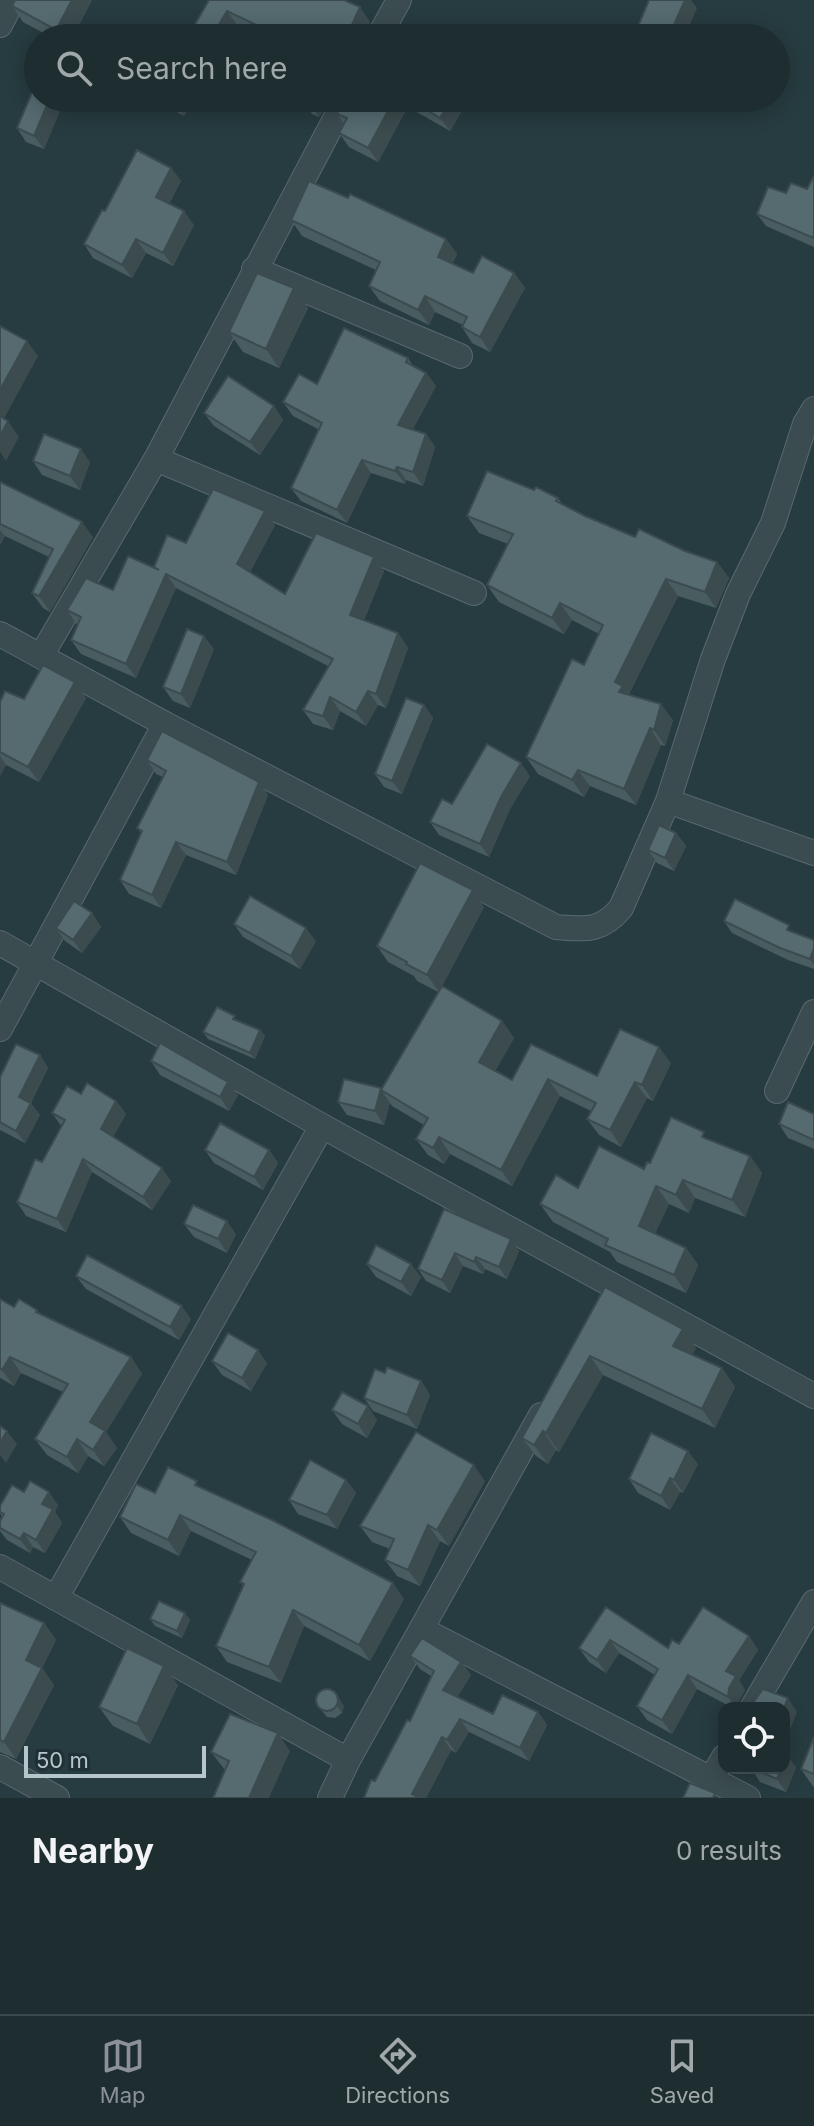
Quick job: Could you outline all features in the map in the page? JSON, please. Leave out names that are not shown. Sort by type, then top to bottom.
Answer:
[{"type":"street","points":[[0,25],[13,0]]},
{"type":"street","points":[[386,24],[399,0]]},
{"type":"street","points":[[41,656],[156,459],[338,112]]},
{"type":"street","points":[[254,269],[460,356]]},
{"type":"street","points":[[0,634],[165,724],[556,927],[586,929],[609,922],[621,908],[668,801],[713,659],[738,594],[773,523],[805,424],[814,409]]},
{"type":"street","points":[[156,459],[474,593]]},
{"type":"street","points":[[0,1029],[165,724]]},
{"type":"street","points":[[668,801],[814,853]]},
{"type":"street","points":[[0,943],[608,1293],[814,1396]]},
{"type":"street","points":[[777,1091],[814,1012]]},
{"type":"street","points":[[56,1598],[322,1126]]},
{"type":"street","points":[[330,1798],[348,1760],[552,1396]]},
{"type":"street","points":[[0,1567],[348,1760]]},
{"type":"street","points":[[756,1702],[814,1602]]},
{"type":"street","points":[[423,1630],[748,1798]]},
{"type":"street","points":[[0,1767],[57,1798]]},
{"type":"street","points":[[711,1779],[718,1767]]},
{"type":"building","points":[[15,0],[72,0],[59,24],[45,24],[12,6]]},
{"type":"building","points":[[209,0],[344,0],[360,7],[352,24],[254,24],[227,11],[219,24],[195,24]]},
{"type":"building","points":[[649,0],[685,0],[674,24],[639,24]]},
{"type":"building","points":[[24,111],[44,112],[34,136],[17,128]]},
{"type":"building","points":[[387,112],[368,148],[339,133],[347,118],[337,114]]},
{"type":"building","points":[[430,112],[444,112],[440,118]]},
{"type":"building","points":[[137,150],[171,168],[156,197],[184,211],[163,253],[136,239],[122,265],[84,244]]},
{"type":"building","points":[[814,176],[814,238],[757,214],[768,187],[786,193],[791,183],[807,189]]},
{"type":"building","points":[[309,181],[348,198],[350,194],[446,239],[438,257],[473,273],[482,256],[514,273],[480,337],[462,327],[467,317],[425,296],[418,310],[369,286],[380,262],[291,220]]},
{"type":"building","points":[[257,273],[294,288],[266,349],[229,332]]},
{"type":"building","points":[[0,326],[27,341],[0,390]]},
{"type":"building","points":[[344,328],[408,358],[406,362],[426,373],[398,425],[426,434],[413,472],[397,467],[395,471],[362,460],[337,510],[291,488],[322,423],[283,402],[299,374],[317,384]]},
{"type":"building","points":[[228,376],[274,406],[250,442],[204,413]]},
{"type":"building","points":[[0,416],[8,421],[0,436]]},
{"type":"building","points":[[44,434],[81,449],[70,476],[33,461]]},
{"type":"building","points":[[487,471],[534,490],[536,487],[585,516],[635,537],[639,529],[717,562],[705,592],[666,579],[615,682],[623,686],[619,692],[661,704],[654,730],[650,728],[624,789],[578,770],[572,780],[526,757],[572,659],[584,665],[603,625],[560,603],[552,618],[487,585],[513,534],[467,516]]},
{"type":"building","points":[[0,482],[82,522],[39,596],[32,593],[53,549],[0,524]]},
{"type":"building","points":[[213,489],[265,511],[237,564],[285,594],[316,533],[374,557],[350,615],[398,633],[376,694],[368,691],[356,712],[330,697],[323,716],[303,710],[333,659],[166,574],[126,664],[71,640],[81,617],[67,610],[86,578],[113,590],[128,556],[159,570],[154,567],[167,535],[186,543]]},
{"type":"building","points":[[187,629],[204,636],[181,694],[163,687]]},
{"type":"building","points":[[43,665],[75,682],[28,767],[0,752],[0,702],[5,691],[24,699]]},
{"type":"building","points":[[406,698],[424,705],[392,781],[375,774]]},
{"type":"building","points":[[162,731],[259,782],[227,862],[176,842],[152,895],[120,880],[142,831],[137,828],[166,771],[147,760]]},
{"type":"building","points":[[487,744],[521,763],[501,797],[480,844],[430,822],[442,799],[452,804]]},
{"type":"building","points":[[659,825],[676,833],[665,858],[648,850]]},
{"type":"building","points":[[420,863],[473,890],[427,975],[377,946]]},
{"type":"building","points":[[250,896],[306,928],[291,956],[234,924]]},
{"type":"building","points":[[735,899],[789,925],[787,930],[814,940],[810,959],[724,921]]},
{"type":"building","points":[[74,901],[92,913],[73,940],[56,928]]},
{"type":"building","points":[[442,986],[502,1021],[479,1062],[512,1080],[531,1044],[597,1076],[620,1029],[659,1047],[642,1085],[635,1082],[610,1130],[587,1119],[596,1103],[548,1079],[501,1170],[439,1137],[433,1148],[416,1139],[428,1118],[381,1090]]},
{"type":"building","points":[[217,1007],[235,1016],[233,1019],[260,1030],[250,1053],[203,1032]]},
{"type":"building","points":[[160,1043],[228,1082],[220,1097],[151,1061]]},
{"type":"building","points":[[16,1044],[40,1055],[19,1097],[31,1103],[16,1131],[0,1122],[0,1077]]},
{"type":"building","points":[[344,1079],[381,1088],[375,1111],[338,1102]]},
{"type":"building","points":[[87,1083],[116,1101],[101,1129],[162,1168],[143,1197],[83,1159],[57,1219],[17,1202],[35,1159],[42,1162],[65,1120],[52,1113],[67,1086],[81,1094]]},
{"type":"building","points":[[788,1102],[814,1114],[814,1140],[779,1124]]},
{"type":"building","points":[[671,1117],[704,1132],[702,1137],[750,1156],[732,1200],[683,1180],[676,1195],[656,1186],[639,1226],[686,1248],[674,1275],[605,1245],[608,1239],[540,1204],[556,1175],[578,1188],[599,1146],[644,1169],[647,1162],[650,1163]]},
{"type":"building","points":[[220,1123],[269,1150],[254,1177],[205,1150]]},
{"type":"building","points":[[193,1205],[227,1221],[218,1239],[184,1224]]},
{"type":"building","points":[[444,1209],[511,1239],[499,1267],[476,1257],[474,1262],[455,1253],[442,1280],[418,1269]]},
{"type":"building","points":[[376,1245],[411,1264],[401,1282],[367,1264]]},
{"type":"building","points":[[87,1255],[182,1306],[170,1327],[76,1276]]},
{"type":"building","points":[[605,1287],[683,1329],[673,1346],[722,1368],[702,1409],[590,1356],[546,1433],[543,1431],[534,1445],[522,1438]]},
{"type":"building","points":[[0,1299],[14,1307],[19,1299],[36,1312],[131,1357],[90,1422],[105,1431],[93,1450],[77,1439],[67,1457],[35,1439],[68,1384],[10,1357],[2,1370],[0,1368]]},
{"type":"building","points":[[228,1333],[258,1350],[242,1378],[212,1361]]},
{"type":"building","points":[[387,1367],[421,1381],[407,1415],[364,1398],[375,1369],[385,1373]]},
{"type":"building","points":[[342,1392],[368,1406],[358,1424],[332,1410]]},
{"type":"building","points":[[0,1426],[7,1431],[0,1443]]},
{"type":"building","points":[[416,1432],[474,1465],[437,1530],[428,1525],[408,1570],[385,1560],[394,1539],[360,1526]]},
{"type":"building","points":[[651,1433],[688,1451],[674,1480],[670,1478],[661,1496],[629,1479]]},
{"type":"building","points":[[310,1460],[346,1480],[327,1515],[289,1500]]},
{"type":"building","points":[[168,1467],[197,1481],[195,1485],[272,1520],[393,1583],[359,1645],[293,1610],[269,1667],[216,1646],[244,1584],[240,1582],[256,1552],[180,1515],[168,1540],[120,1517],[136,1484],[155,1493]]},
{"type":"building","points":[[30,1481],[49,1492],[42,1504],[53,1509],[36,1540],[24,1533],[20,1539],[0,1528],[4,1514],[0,1512],[0,1506],[12,1485],[24,1492]]},
{"type":"building","points":[[159,1601],[185,1613],[177,1631],[150,1619]]},
{"type":"building","points":[[0,1603],[44,1623],[26,1660],[42,1668],[4,1742],[0,1740]]},
{"type":"building","points":[[606,1607],[668,1648],[672,1640],[679,1644],[703,1607],[749,1636],[726,1671],[736,1676],[728,1697],[688,1675],[662,1720],[637,1706],[658,1669],[610,1640],[597,1660],[579,1648]]},
{"type":"building","points":[[422,1638],[461,1662],[443,1690],[493,1714],[502,1695],[538,1712],[520,1748],[460,1719],[447,1740],[442,1737],[412,1794],[420,1798],[364,1798],[371,1780],[375,1781],[407,1720],[410,1721],[434,1671],[410,1656]]},
{"type":"building","points":[[127,1648],[164,1666],[137,1724],[99,1707]]},
{"type":"building","points":[[327,1689],[335,1692],[338,1700],[335,1708],[327,1711],[319,1708],[316,1700],[319,1692]]},
{"type":"building","points":[[763,1689],[788,1698],[786,1702],[753,1702]]},
{"type":"building","points":[[230,1714],[278,1733],[249,1798],[213,1798],[229,1761],[211,1752]]},
{"type":"building","points":[[814,1737],[814,1774],[801,1769]]},
{"type":"building","points":[[690,1783],[715,1793],[713,1798],[683,1798]]}]
